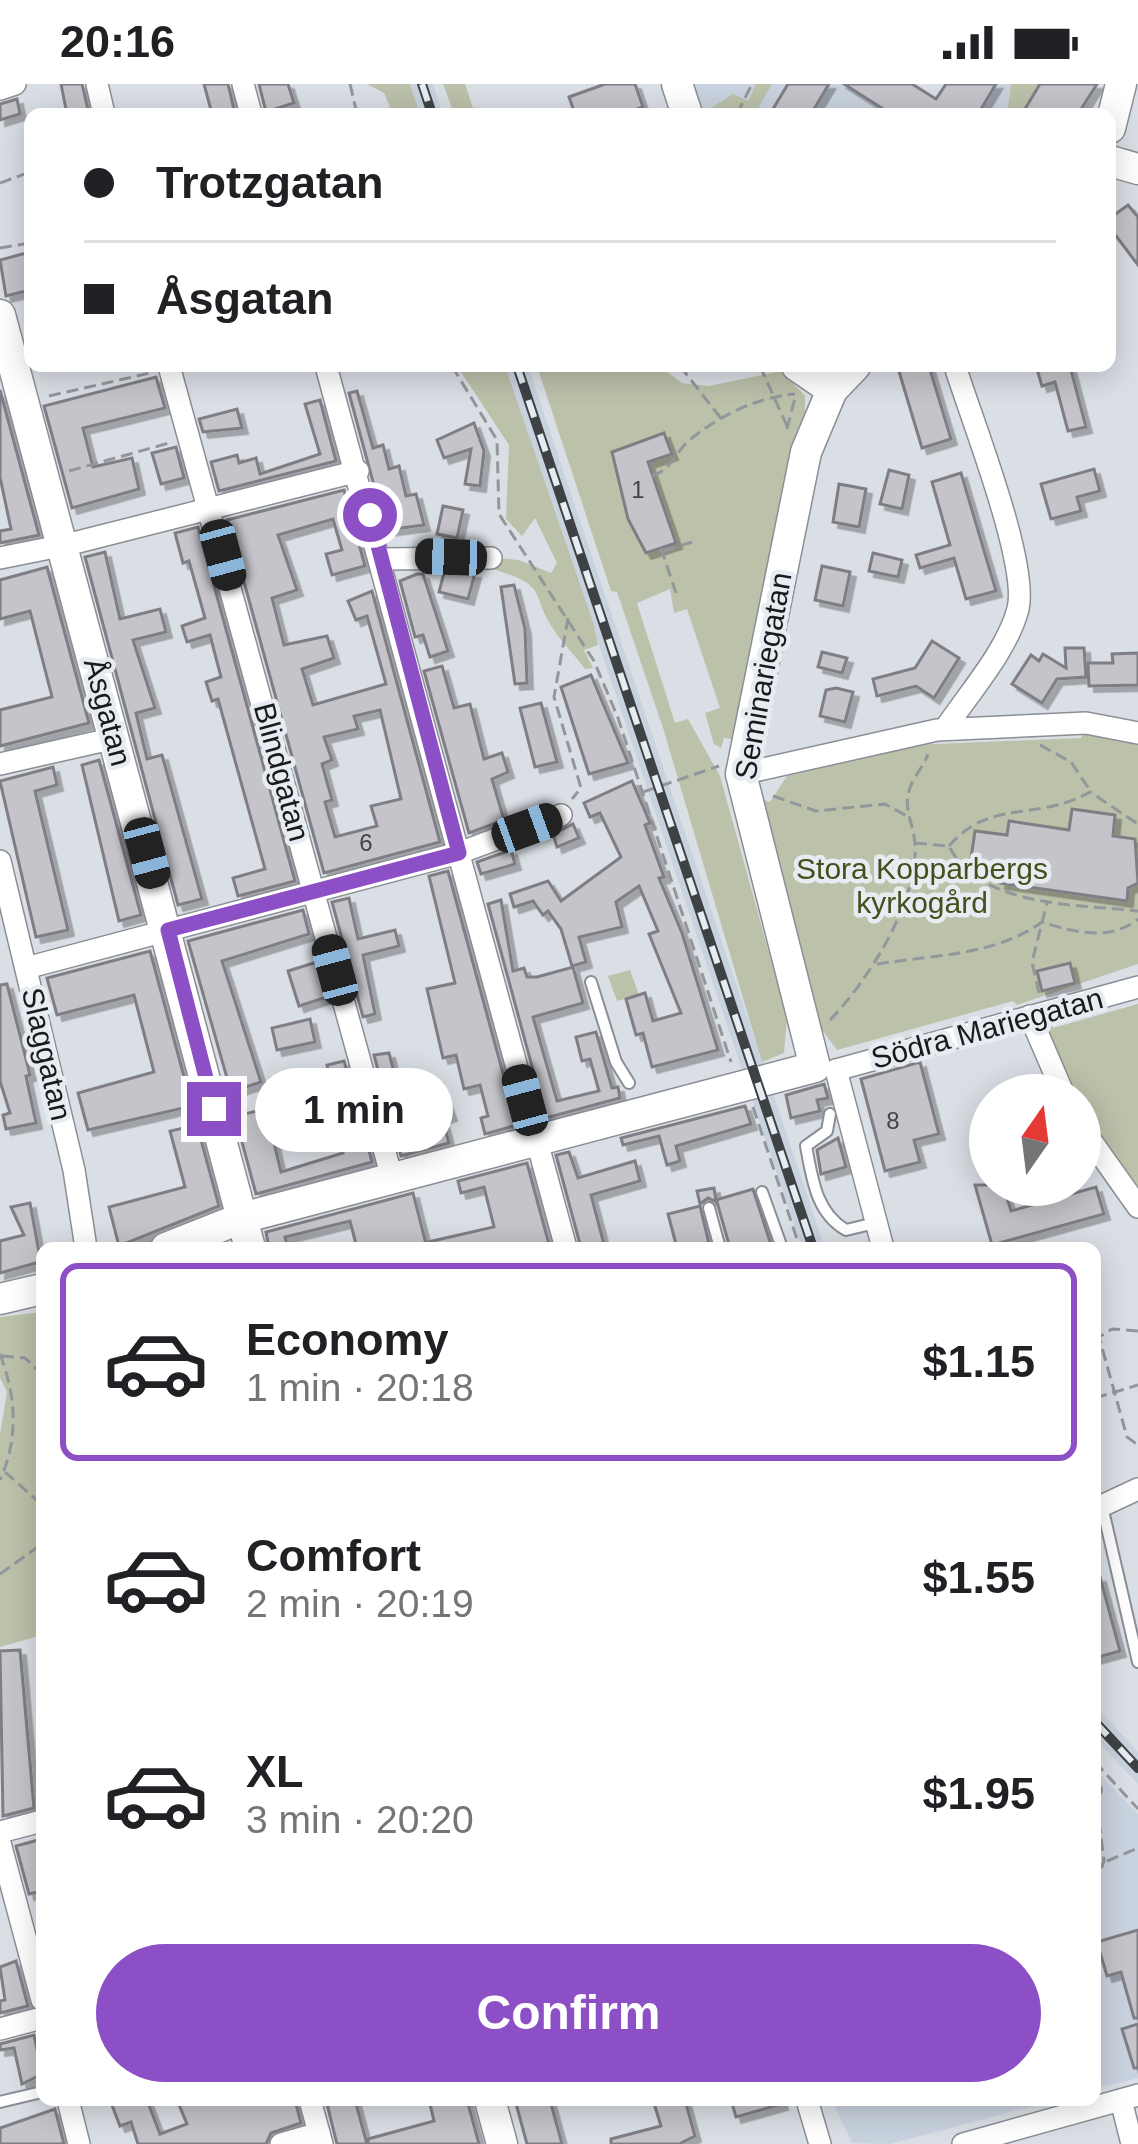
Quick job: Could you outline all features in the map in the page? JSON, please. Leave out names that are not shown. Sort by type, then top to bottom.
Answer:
[{"type":"street","points":[[0,89],[15,84]]},
{"type":"street","name":"Åsgatan","points":[[0,315],[44,478],[56,547],[168,930],[238,1231]]},
{"type":"street","name":"Blindgatan","points":[[163,372],[210,509],[392,1178]]},
{"type":"street","points":[[328,372],[564,1242]]},
{"type":"street","name":"Seminariegatan","points":[[825,1068],[736,774],[806,452],[832,390],[849,372]]},
{"type":"street","points":[[941,730],[1011,626],[1019,598],[1012,551],[958,372]]},
{"type":"street","points":[[797,380],[832,390]]},
{"type":"street","points":[[0,558],[358,471]]},
{"type":"street","points":[[381,559],[490,558]]},
{"type":"street","points":[[736,774],[941,730],[1086,723],[1138,734]]},
{"type":"street","points":[[0,764],[115,738]]},
{"type":"street","points":[[26,968],[459,853],[561,815]]},
{"type":"street","name":"Slaggatan","points":[[0,861],[74,1170],[85,1242]]},
{"type":"street","name":"Södra Mariegatan","points":[[191,1242],[238,1231],[392,1178],[746,1084],[825,1068],[1035,1006],[1138,987]]},
{"type":"street","points":[[1035,1006],[1057,1074]]},
{"type":"street","points":[[825,1068],[881,1242]]},
{"type":"street","points":[[1101,1155],[1138,1207]]},
{"type":"street","points":[[0,1299],[36,1290]]},
{"type":"street","points":[[1101,1506],[1138,1490]]},
{"type":"street","points":[[0,1832],[36,1823]]},
{"type":"street","points":[[0,1843],[36,1978]]},
{"type":"street","points":[[0,2029],[36,2020]]},
{"type":"street","points":[[1129,2097],[1132,2144]]},
{"type":"street","points":[[70,2106],[79,2144]]},
{"type":"street","points":[[281,2144],[320,2139],[312,2106]]},
{"type":"street","points":[[492,2106],[502,2144]]},
{"type":"street","points":[[809,2106],[820,2144]]},
{"type":"street","points":[[963,2144],[1097,2106]]},
{"type":"lane","points":[[591,982],[616,1062],[629,1083]]},
{"type":"lane","points":[[830,1114],[827,1131],[806,1146],[815,1192],[830,1221],[846,1230],[876,1222]]},
{"type":"lane","points":[[762,1192],[780,1242]]},
{"type":"lane","points":[[709,1208],[718,1242]]},
{"type":"lane","points":[[1101,1519],[1138,1662]]},
{"type":"lane","points":[[0,2102],[36,2093]]},
{"type":"path","points":[[23,402],[149,372]]},
{"type":"path","points":[[456,372],[496,440],[499,514],[568,618],[602,680],[684,931],[736,1077],[746,1084],[798,1242]]},
{"type":"path","points":[[685,372],[723,422]]},
{"type":"path","points":[[762,372],[788,428]]},
{"type":"path","points":[[652,476],[668,470],[690,439],[723,422],[731,412],[797,380]]},
{"type":"path","points":[[44,478],[174,441]]},
{"type":"path","points":[[676,593],[661,550],[692,542]]},
{"type":"path","points":[[561,815],[580,788],[554,697],[568,618]]},
{"type":"path","points":[[1033,727],[1040,745],[1086,776],[1090,792],[1138,824]]},
{"type":"path","points":[[824,1026],[876,964],[910,888],[915,843],[907,816],[909,789],[941,730]]},
{"type":"path","points":[[642,792],[736,774],[763,784],[772,796],[816,811],[885,804],[907,816]]},
{"type":"path","points":[[915,843],[950,846],[978,821],[1008,811],[1043,812],[1090,792]]},
{"type":"path","points":[[950,846],[960,866],[988,885],[1048,900],[1138,911]]},
{"type":"path","points":[[1035,1006],[1032,962],[1048,900]]},
{"type":"path","points":[[1042,922],[1084,935],[1129,926],[1138,919]]},
{"type":"path","points":[[876,964],[977,950],[1022,937],[1042,922]]},
{"type":"path","points":[[1101,1335],[1112,1329],[1138,1330]]},
{"type":"path","points":[[0,1480],[14,1404],[0,1355],[25,1358],[36,1368]]},
{"type":"path","points":[[1101,1356],[1127,1437],[1138,1445]]},
{"type":"path","points":[[1101,1396],[1138,1385]]},
{"type":"path","points":[[4,1471],[36,1500]]},
{"type":"path","points":[[0,1574],[36,1548]]},
{"type":"path","points":[[1101,1769],[1138,1809]]},
{"type":"path","points":[[1101,1838],[1101,1870]]},
{"type":"path","points":[[1104,1862],[1138,1848]]},
{"type":"shaded area","points":[[410,84],[433,84],[441,108],[418,108]]},
{"type":"shaded area","points":[[692,84],[788,84],[774,108],[699,108]]},
{"type":"shaded area","points":[[829,84],[844,84],[882,108],[815,108]]},
{"type":"shaded area","points":[[996,84],[1011,84],[1008,108],[982,108]]},
{"type":"shaded area","points":[[507,372],[530,372],[823,1242],[800,1242]]},
{"type":"shaded area","points":[[1101,1712],[1138,1752],[1138,1784],[1101,1745]]},
{"type":"shaded area","points":[[1101,1775],[1138,1814],[1138,2078],[1101,2087]]},
{"type":"shaded area","points":[[835,2106],[1032,2106],[890,2144],[852,2143]]},
{"type":"green space","points":[[367,84],[410,84],[418,108],[390,108],[384,93]]},
{"type":"green space","points":[[443,84],[465,84],[473,108],[452,108]]},
{"type":"green space","points":[[756,84],[772,84],[758,108],[711,108],[733,94],[748,101]]},
{"type":"green space","points":[[1011,84],[1040,84],[1026,108],[1008,108]]},
{"type":"green space","points":[[461,372],[507,372],[594,625],[598,645],[584,650],[593,668],[585,669],[558,635],[536,592],[524,581],[496,570],[494,558],[519,560],[551,573],[557,563],[535,518],[522,536],[506,519],[509,445]]},
{"type":"green space","points":[[539,372],[667,372],[682,383],[709,386],[782,372],[805,396],[805,426],[737,740],[724,738],[721,748],[714,744],[705,713],[720,708],[687,609],[674,613],[670,589],[637,603],[675,723],[688,719],[720,776],[787,1018],[784,1053],[762,1062],[663,728],[617,592],[611,591]]},
{"type":"green space","name":"Stora Kopparbergs kyrkogård","points":[[1084,732],[1138,742],[1138,964],[1017,1005],[1013,1001],[837,1050],[817,1023],[756,797],[770,802],[787,776],[912,745],[1081,738]]},
{"type":"green space","points":[[630,970],[639,995],[617,1001],[608,976]]},
{"type":"green space","points":[[1138,1004],[1138,1219],[1101,1171],[1101,1074],[1047,1074],[1029,1034],[1051,1021],[1053,1028]]},
{"type":"green space","points":[[36,1313],[36,1637],[0,1647],[0,1434],[7,1392],[0,1378],[0,1317]]},
{"type":"building","points":[[61,84],[82,84],[88,108],[66,108]]},
{"type":"building","points":[[204,84],[228,84],[234,108],[210,108]]},
{"type":"building","points":[[259,84],[288,84],[294,103],[265,108]]},
{"type":"building","points":[[605,84],[635,84],[643,107],[573,108],[569,97]]},
{"type":"building","points":[[788,84],[829,84],[815,108],[774,108]]},
{"type":"building","points":[[844,84],[912,84],[936,99],[946,84],[996,84],[982,108],[882,108]]},
{"type":"building","points":[[1040,84],[1097,84],[1082,108],[1026,108]]},
{"type":"building","points":[[17,99],[20,114],[0,120],[0,104]]},
{"type":"building","points":[[1128,205],[1138,217],[1138,265],[1116,236],[1116,214]]},
{"type":"building","points":[[24,254],[24,292],[6,296],[0,260]]},
{"type":"building","points":[[899,372],[931,372],[951,439],[922,448]]},
{"type":"building","points":[[1038,372],[1072,372],[1086,427],[1068,431],[1055,382],[1042,386]]},
{"type":"building","points":[[156,377],[165,408],[83,428],[93,467],[132,458],[139,489],[72,508],[44,406]]},
{"type":"building","points":[[0,390],[39,535],[0,543],[0,531],[11,529],[0,477]]},
{"type":"building","points":[[357,391],[373,448],[383,445],[389,469],[399,466],[406,496],[416,494],[424,525],[386,530],[349,393]]},
{"type":"building","points":[[320,400],[336,461],[219,491],[211,462],[237,455],[239,463],[256,458],[260,474],[320,454],[305,404]]},
{"type":"building","points":[[237,409],[242,428],[203,432],[199,419]]},
{"type":"building","points":[[474,423],[484,451],[480,486],[465,484],[471,449],[444,458],[437,440]]},
{"type":"building","points":[[664,433],[672,454],[648,462],[676,543],[646,553],[628,519],[612,452]]},
{"type":"building","points":[[176,447],[184,478],[161,484],[152,453]]},
{"type":"building","points":[[1094,469],[1100,491],[1077,497],[1081,511],[1051,519],[1041,484]]},
{"type":"building","points":[[889,470],[909,475],[902,509],[880,504]]},
{"type":"building","points":[[961,473],[996,591],[966,599],[954,558],[920,568],[916,555],[950,545],[932,482]]},
{"type":"building","points":[[839,484],[866,489],[859,527],[833,522]]},
{"type":"building","points":[[344,490],[365,566],[332,575],[326,554],[342,550],[333,519],[278,535],[297,590],[272,598],[284,645],[327,636],[334,658],[302,669],[313,705],[386,684],[367,616],[356,620],[348,601],[372,591],[440,842],[324,873],[227,520]],"holes":[[[380,710],[401,799],[371,806],[377,826],[335,837],[325,802],[332,800],[322,764],[332,760],[324,737],[358,729],[354,716]]]},
{"type":"building","points":[[443,506],[463,510],[457,538],[437,534]]},
{"type":"building","points":[[198,527],[295,881],[238,896],[233,878],[265,869],[218,699],[212,701],[206,682],[221,677],[210,635],[187,642],[182,626],[205,618],[189,561],[183,563],[175,533]]},
{"type":"building","points":[[105,552],[120,619],[160,609],[166,632],[133,640],[155,708],[136,713],[147,759],[162,755],[202,899],[178,905],[85,557]]},
{"type":"building","points":[[873,553],[902,560],[898,577],[869,571]]},
{"type":"building","points":[[822,566],[850,572],[843,606],[815,600]]},
{"type":"building","points":[[47,567],[89,723],[0,746],[0,710],[52,697],[30,611],[0,619],[0,580]]},
{"type":"building","points":[[444,573],[475,573],[468,599],[439,592]]},
{"type":"building","points":[[423,574],[448,651],[430,657],[423,635],[415,637],[400,581]]},
{"type":"building","points":[[514,585],[525,629],[527,683],[515,684],[501,587]]},
{"type":"building","points":[[932,641],[959,658],[934,698],[916,686],[877,696],[873,679],[915,668]]},
{"type":"building","points":[[1065,648],[1084,648],[1086,677],[1057,679],[1042,703],[1012,684],[1031,655],[1039,661],[1043,654],[1066,668]]},
{"type":"building","points":[[822,652],[847,658],[842,673],[818,667]]},
{"type":"building","points":[[1138,653],[1138,685],[1089,686],[1088,663],[1113,663],[1112,654]]},
{"type":"building","points":[[442,666],[454,708],[470,704],[484,759],[502,753],[508,772],[492,779],[504,820],[469,833],[424,671]]},
{"type":"building","points":[[591,675],[628,763],[589,774],[561,687]]},
{"type":"building","points":[[826,690],[853,692],[845,722],[820,716]]},
{"type":"building","points":[[541,703],[557,762],[535,767],[520,708]]},
{"type":"building","points":[[99,760],[141,915],[119,921],[82,765]]},
{"type":"building","points":[[53,767],[57,785],[35,791],[68,930],[36,937],[0,781]]},
{"type":"building","points":[[632,781],[650,823],[645,825],[664,877],[659,878],[682,933],[718,1050],[652,1067],[643,1033],[636,1035],[626,999],[645,993],[653,1021],[681,1013],[649,934],[658,931],[639,886],[616,902],[622,927],[579,937],[586,962],[572,966],[561,929],[548,911],[543,915],[533,901],[514,907],[510,894],[548,881],[561,901],[621,857],[600,813],[590,817],[584,803]]},
{"type":"building","points":[[1072,809],[1115,815],[1113,836],[1135,839],[1138,883],[1128,888],[1127,901],[1000,883],[1002,870],[970,865],[975,831],[1007,835],[1009,821],[1069,830]]},
{"type":"building","points":[[573,824],[579,838],[557,847],[553,834]]},
{"type":"building","points":[[511,850],[515,864],[481,874],[477,862]]},
{"type":"building","points":[[448,871],[517,1125],[485,1134],[481,1118],[488,1116],[480,1085],[464,1089],[456,1055],[443,1058],[427,989],[455,983],[429,876]]},
{"type":"building","points":[[349,898],[358,939],[395,930],[399,946],[363,955],[375,1014],[363,1017],[332,902]]},
{"type":"building","points":[[501,900],[513,971],[524,968],[527,977],[537,977],[573,967],[583,1003],[533,1017],[557,1101],[599,1091],[590,1059],[582,1061],[576,1037],[596,1032],[612,1088],[618,1087],[620,1098],[546,1118],[488,904]]},
{"type":"building","points":[[303,910],[309,934],[222,961],[261,1082],[231,1092],[188,941]]},
{"type":"building","points":[[150,951],[192,1106],[88,1130],[78,1093],[154,1072],[134,995],[57,1015],[47,978]]},
{"type":"building","points":[[317,962],[327,997],[299,1006],[288,971]]},
{"type":"building","points":[[1070,963],[1075,983],[1042,991],[1037,971]]},
{"type":"building","points":[[7,984],[30,1075],[26,1076],[36,1123],[6,1129],[3,1115],[10,1113],[0,1081],[0,985]]},
{"type":"building","points":[[310,1019],[315,1042],[277,1050],[272,1028]]},
{"type":"building","points":[[389,1053],[405,1114],[446,1101],[451,1115],[442,1118],[449,1143],[401,1156],[374,1055]]},
{"type":"building","points":[[344,1061],[349,1079],[331,1083],[327,1065]]},
{"type":"building","points":[[920,1062],[939,1134],[914,1140],[920,1162],[885,1171],[861,1079]]},
{"type":"building","points":[[824,1084],[828,1098],[817,1100],[820,1111],[791,1118],[786,1095]]},
{"type":"building","points":[[745,1106],[751,1124],[676,1146],[680,1161],[667,1165],[659,1136],[623,1145],[621,1138]]},
{"type":"building","points":[[270,1108],[277,1127],[297,1121],[301,1134],[274,1143],[281,1172],[343,1153],[336,1128],[361,1121],[372,1162],[256,1194],[235,1116]]},
{"type":"building","points":[[197,1125],[219,1206],[129,1242],[118,1242],[109,1207],[185,1187],[170,1131]]},
{"type":"building","points":[[838,1138],[846,1167],[821,1174],[817,1150]]},
{"type":"building","points":[[569,1152],[578,1178],[635,1161],[640,1181],[591,1195],[603,1242],[579,1242],[556,1155]]},
{"type":"building","points":[[527,1163],[548,1242],[428,1242],[494,1227],[484,1187],[461,1193],[458,1181]]},
{"type":"building","points":[[714,1188],[716,1200],[753,1189],[770,1242],[728,1242],[717,1202],[708,1198],[700,1204],[697,1191]]},
{"type":"building","points":[[413,1193],[425,1242],[355,1242],[350,1221],[285,1237],[286,1242],[268,1242],[266,1232]]},
{"type":"building","points":[[30,1203],[36,1263],[0,1273],[0,1241],[24,1235],[11,1207]]},
{"type":"building","points":[[1101,1204],[1104,1214],[991,1242],[981,1206],[1009,1206],[1011,1211]]},
{"type":"building","points":[[700,1206],[709,1242],[675,1242],[668,1214]]},
{"type":"building","points":[[1101,1581],[1120,1651],[1101,1656]]},
{"type":"building","points":[[20,1650],[34,1808],[3,1816],[0,1651]]},
{"type":"building","points":[[36,1841],[36,1892],[29,1894],[16,1846]]},
{"type":"building","points":[[1138,1930],[1138,2018],[1134,2018],[1121,1972],[1107,1976],[1101,1941]]},
{"type":"building","points":[[16,1961],[28,2006],[0,2013],[0,2001],[5,2000],[0,1967]]},
{"type":"building","points":[[1138,2024],[1138,2068],[1134,2068],[1122,2029]]},
{"type":"building","points":[[34,2035],[36,2077],[22,2084],[14,2048],[0,2050],[0,2044]]},
{"type":"building","points":[[112,2106],[149,2106],[160,2134],[187,2124],[180,2106],[297,2106],[301,2123],[271,2133],[266,2144],[138,2144],[131,2122],[120,2126]]},
{"type":"building","points":[[328,2106],[357,2106],[367,2144],[337,2144]]},
{"type":"building","points":[[430,2106],[469,2106],[479,2144],[368,2144],[368,2139],[434,2121]]},
{"type":"building","points":[[517,2106],[552,2106],[562,2144],[527,2144]]},
{"type":"building","points":[[655,2106],[687,2106],[695,2136],[679,2144],[611,2144],[611,2139],[661,2126]]},
{"type":"building","points":[[733,2106],[775,2106],[736,2117]]},
{"type":"building","points":[[55,2109],[64,2144],[0,2144],[0,2128]]},
{"type":"railway","points":[[422,84],[430,108]]},
{"type":"railway","points":[[519,372],[811,1242]]},
{"type":"railway","points":[[1101,1728],[1138,1768]]},
{"type":"route","points":[[214,1109],[168,930],[459,853],[370,515]]}]
